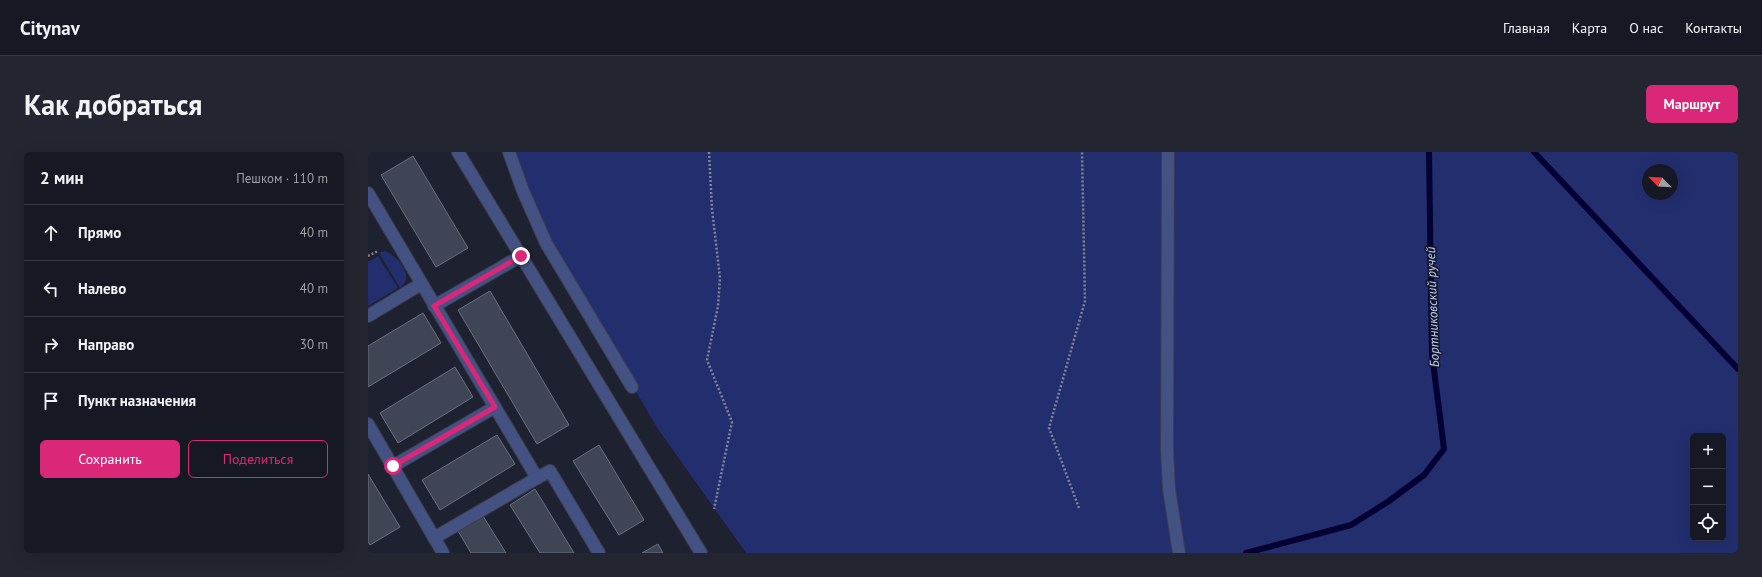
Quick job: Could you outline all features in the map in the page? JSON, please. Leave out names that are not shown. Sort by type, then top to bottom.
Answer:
[{"type":"lane","points":[[458,152],[701,553]]},
{"type":"lane","points":[[509,152],[546,243],[632,387]]},
{"type":"lane","points":[[1168,152],[1167,449],[1169,489],[1179,553]]},
{"type":"lane","points":[[368,193],[537,478]]},
{"type":"lane","points":[[434,306],[521,256]]},
{"type":"lane","points":[[368,316],[421,284]]},
{"type":"lane","points":[[393,466],[495,407]]},
{"type":"lane","points":[[368,424],[443,553]]},
{"type":"lane","points":[[434,538],[550,471],[599,553]]},
{"type":"path","points":[[709,152],[712,209],[720,278],[718,306],[707,360],[732,422],[714,509]]},
{"type":"path","points":[[1079,508],[1049,428],[1085,302],[1082,152]]},
{"type":"path","points":[[368,256],[378,251]]},
{"type":"shaded area","points":[[511,152],[1738,152],[1738,553],[746,553],[658,429],[543,234]]},
{"type":"shaded area","points":[[385,251],[400,262],[405,271],[406,280],[400,288],[379,253]]},
{"type":"shaded area","points":[[378,256],[398,288],[368,306],[368,262]]},
{"type":"building","points":[[413,156],[468,248],[436,267],[381,175]]},
{"type":"building","points":[[490,291],[569,425],[537,444],[458,310]]},
{"type":"building","points":[[423,313],[441,343],[368,387],[368,346]]},
{"type":"building","points":[[455,367],[473,397],[398,443],[380,413]]},
{"type":"building","points":[[497,435],[515,464],[440,510],[422,480]]},
{"type":"building","points":[[599,445],[644,520],[619,535],[573,461]]},
{"type":"building","points":[[368,474],[400,527],[370,545],[368,542]]},
{"type":"building","points":[[535,489],[574,553],[540,553],[510,505]]},
{"type":"building","points":[[483,516],[506,553],[471,553],[458,531]]},
{"type":"building","points":[[658,544],[663,553],[642,553]]},
{"type":"waterway","name":"Бортниковский ручей","points":[[1246,553],[1351,525],[1389,501],[1424,475],[1444,449],[1432,354],[1429,152]]},
{"type":"waterway","points":[[1534,152],[1738,369]]},
{"type":"route","points":[[393,466],[495,407],[434,306],[521,256]]}]
